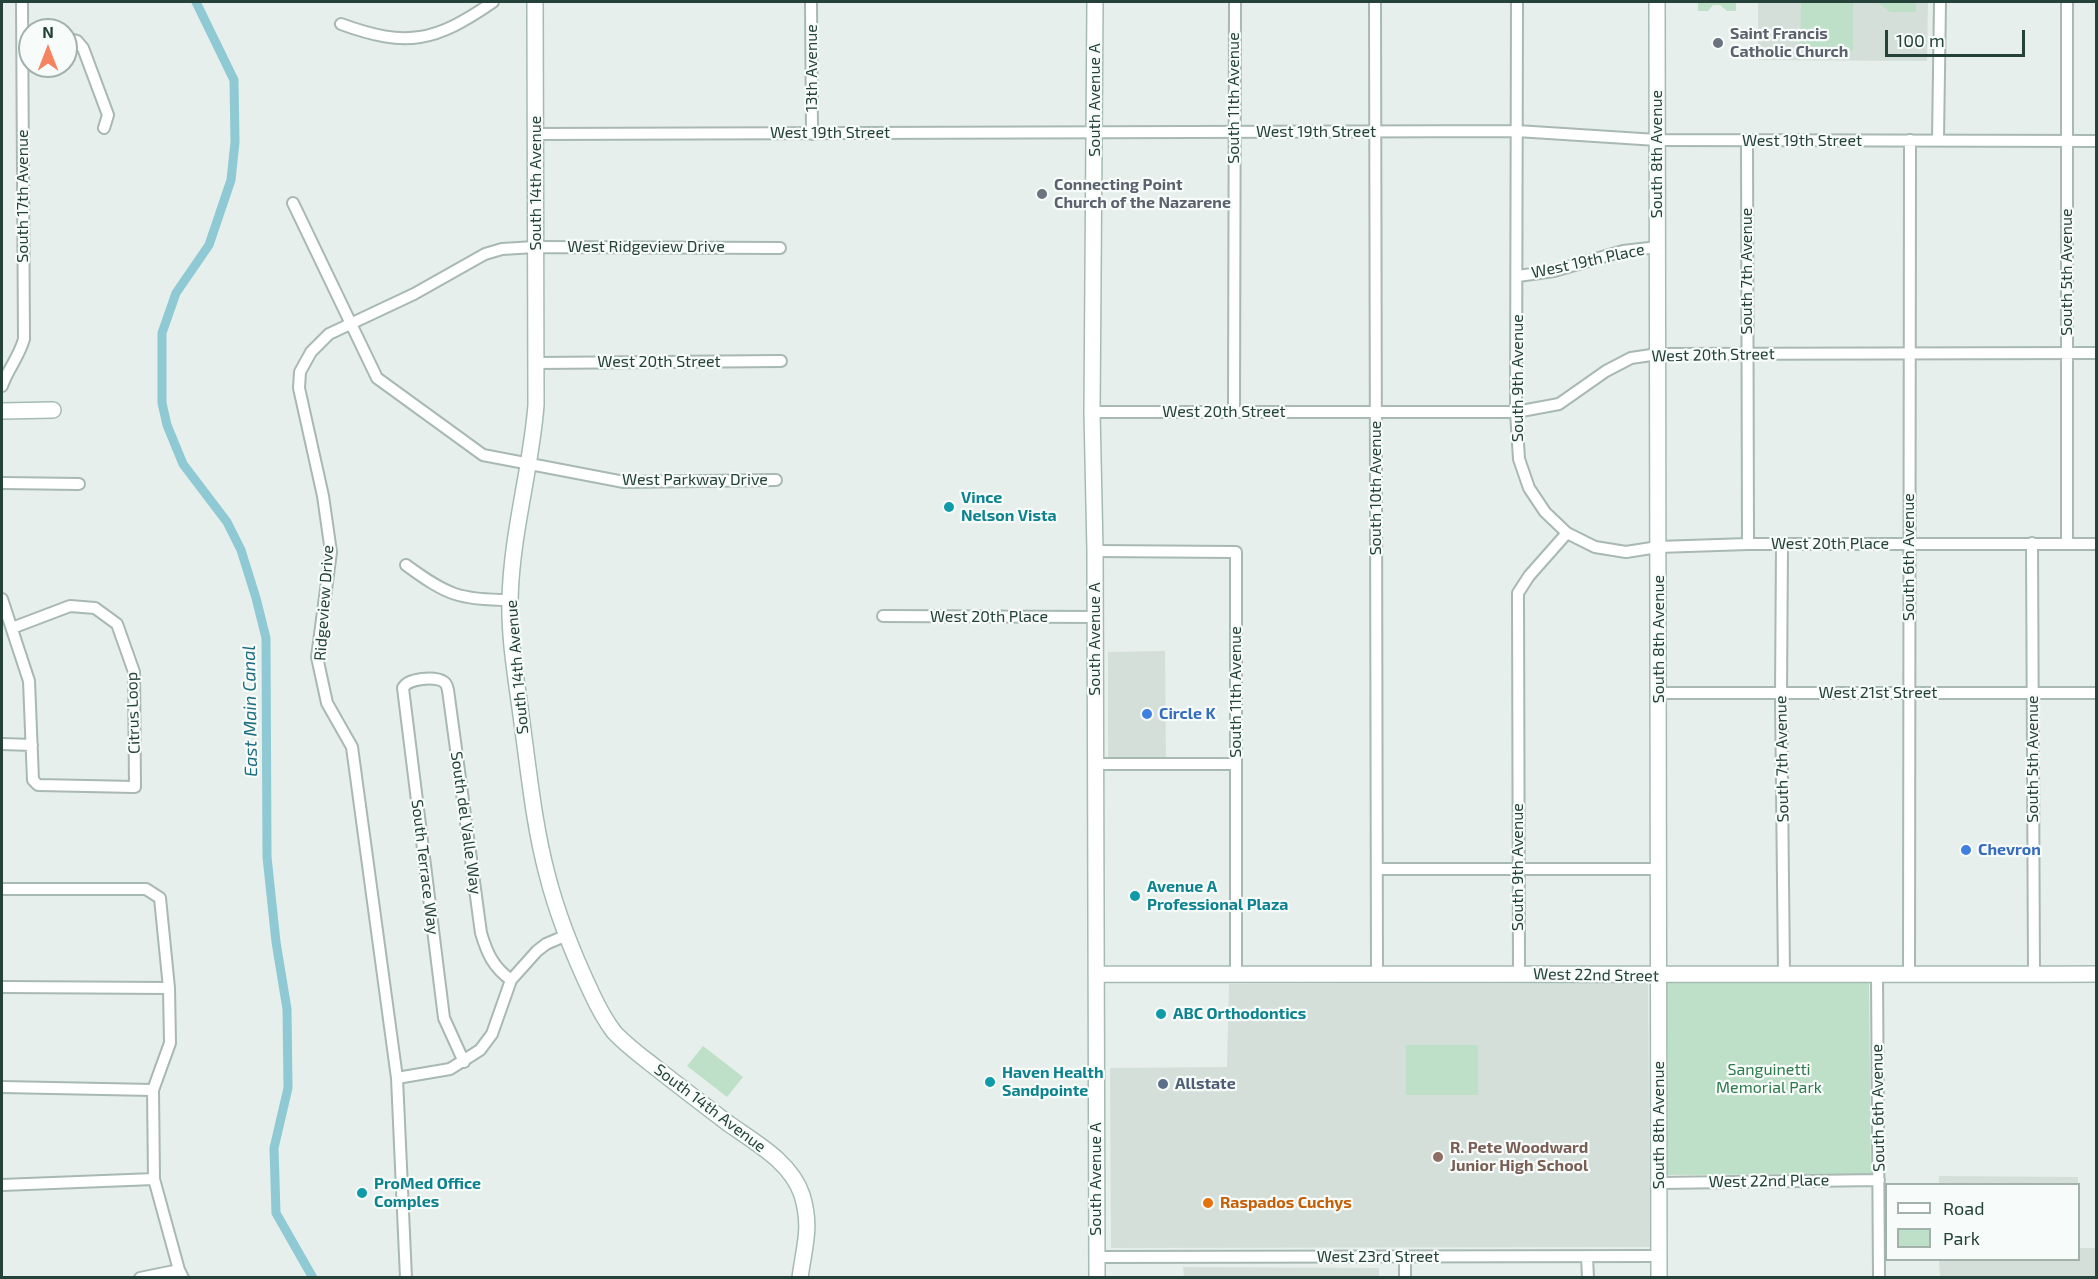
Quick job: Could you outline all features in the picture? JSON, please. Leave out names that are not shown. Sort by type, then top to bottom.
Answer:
[{"type":"street","name":"South 17th Avenue","points":[[22,2],[24,18]]},
{"type":"street","points":[[341,24],[386,38],[403,40],[429,36],[477,13],[493,2]]},
{"type":"street","name":"South 14th Avenue","points":[[535,2],[537,363],[534,429],[515,551],[510,600],[516,678],[541,849],[554,900],[600,1011],[616,1034],[695,1099],[767,1150],[782,1164],[794,1179],[801,1194],[807,1219],[806,1248]]},
{"type":"street","name":"13th Avenue","points":[[811,2],[812,134]]},
{"type":"street","name":"South Avenue A","points":[[1095,2],[1092,412],[1095,550],[1097,1278]]},
{"type":"street","name":"South 11th Avenue","points":[[1234,411],[1235,2]]},
{"type":"street","name":"South 10th Avenue","points":[[1375,2],[1377,975]]},
{"type":"street","name":"South 9th Avenue","points":[[1517,2],[1516,412],[1519,459],[1529,488],[1545,512],[1567,533],[1529,576],[1518,593],[1519,974]]},
{"type":"street","name":"South 8th Avenue","points":[[1657,2],[1659,1278]]},
{"type":"street","points":[[1938,140],[1940,2]]},
{"type":"street","name":"South 5th Avenue","points":[[2067,2],[2067,543]]},
{"type":"street","points":[[78,42],[83,48],[108,115],[104,128]]},
{"type":"street","name":"South 17th Avenue","points":[[2,386],[21,351],[24,339],[26,78]]},
{"type":"street","name":"West 19th Street","points":[[535,134],[1517,131],[1657,140],[2097,141]]},
{"type":"street","name":"South 6th Avenue","points":[[1909,973],[1910,140]]},
{"type":"street","name":"South 7th Avenue","points":[[1747,141],[1748,544]]},
{"type":"street","name":"West Parkway Drive","points":[[293,203],[377,378],[483,455],[624,482],[776,480]]},
{"type":"street","name":"West Ridgeview Drive","points":[[350,324],[414,294],[485,254],[502,249],[536,247],[780,248]]},
{"type":"street","name":"West 19th Place","points":[[1518,276],[1554,272],[1623,251],[1658,247]]},
{"type":"street","name":"Ridgeview Drive","points":[[350,324],[329,334],[311,352],[300,372],[299,388],[323,496],[332,552],[317,657],[327,703],[352,747],[397,1078],[405,1278]]},
{"type":"street","name":"West 20th Street","points":[[1092,412],[1516,412],[1559,404],[1606,371],[1631,358],[1658,354],[2097,353]]},
{"type":"street","name":"West 20th Street","points":[[537,363],[781,361]]},
{"type":"street","points":[[2,411],[52,410]]},
{"type":"street","points":[[2,483],[79,484]]},
{"type":"street","name":"West 20th Place","points":[[1567,533],[1595,547],[1626,552],[1658,547],[1748,544],[2097,544]]},
{"type":"street","name":"South 5th Avenue","points":[[2032,543],[2034,974]]},
{"type":"street","name":"South 7th Avenue","points":[[1782,545],[1784,974]]},
{"type":"street","name":"South 11th Avenue","points":[[1095,550],[1236,552],[1236,974]]},
{"type":"street","points":[[406,566],[432,584],[462,598],[510,600]]},
{"type":"street","points":[[2,599],[29,681],[32,745],[2,744]]},
{"type":"street","name":"Citrus Loop","points":[[12,628],[70,606],[95,608],[117,624],[134,672],[135,787],[38,785],[33,780],[32,745]]},
{"type":"street","name":"West 20th Place","points":[[883,616],[1094,617]]},
{"type":"street","name":"South del Valle Way","points":[[420,679],[441,680],[446,684],[448,690],[481,933],[491,961],[511,980]]},
{"type":"street","name":"South Terrace Way","points":[[420,679],[405,683],[403,688],[444,1018],[464,1062]]},
{"type":"street","name":"West 21st Street","points":[[1659,693],[2097,693]]},
{"type":"street","points":[[1096,764],[1236,764]]},
{"type":"street","points":[[1378,869],[1659,869]]},
{"type":"street","points":[[3,890],[146,891],[160,898],[169,988],[170,1043],[153,1090],[154,1179],[181,1274],[140,1278]]},
{"type":"street","points":[[397,1078],[450,1069],[480,1050],[492,1034],[511,980],[537,951],[546,944],[567,935]]},
{"type":"street","name":"West 22nd Street","points":[[1096,974],[1660,976],[1909,973],[2097,974]]},
{"type":"street","name":"South 6th Avenue","points":[[1877,975],[1880,1278]]},
{"type":"street","points":[[2,987],[169,988]]},
{"type":"street","points":[[2,1087],[153,1090]]},
{"type":"street","points":[[2,1185],[154,1179]]},
{"type":"street","name":"West 22nd Place","points":[[1659,1183],[1879,1180]]},
{"type":"street","points":[[800,1278],[806,1248]]},
{"type":"street","points":[[806,1248],[810,1260],[811,1278]]},
{"type":"street","name":"West 23rd Street","points":[[1097,1257],[1659,1256]]},
{"type":"street","points":[[1405,1257],[1405,1278]]},
{"type":"street","points":[[1587,1257],[1588,1278]]},
{"type":"shaded area","points":[[1758,2],[1928,2],[1927,61],[1758,60]]},
{"type":"shaded area","points":[[1165,651],[1166,764],[1108,764],[1108,652]]},
{"type":"shaded area","name":"R. Pete Woodward Junior High School","points":[[1648,983],[1650,1247],[1111,1248],[1110,1068],[1227,1067],[1229,984]]},
{"type":"shaded area","points":[[1939,1176],[2078,1177],[2078,1183],[1939,1183]]},
{"type":"shaded area","points":[[2080,1248],[2096,1248],[2096,1277],[1940,1277],[1939,1261],[2080,1261]]},
{"type":"shaded area","points":[[1183,1267],[1379,1268],[1379,1277],[1184,1277]]},
{"type":"green space","points":[[1698,2],[1736,2],[1736,11],[1727,11],[1720,5],[1713,5],[1708,11],[1698,11]]},
{"type":"green space","points":[[1801,2],[1853,2],[1853,51],[1800,51]]},
{"type":"green space","points":[[1877,2],[1916,2],[1916,12],[1890,12]]},
{"type":"green space","name":"Sanguinetti Memorial Park","points":[[1869,982],[1871,1174],[1668,1175],[1667,983]]},
{"type":"green space","points":[[1406,1045],[1478,1045],[1478,1095],[1406,1095]]},
{"type":"green space","points":[[703,1046],[743,1077],[727,1097],[687,1066]]},
{"type":"waterway","name":"East Main Canal","points":[[196,2],[234,80],[235,142],[231,180],[209,245],[176,293],[162,333],[162,403],[167,425],[183,464],[227,522],[241,550],[266,638],[267,857],[276,942],[287,1009],[288,1088],[274,1148],[276,1213],[313,1278]]},
{"type":"place","name":"Saint Francis Catholic Church","points":[[1718,43]]},
{"type":"place","name":"Connecting Point Church of the Nazarene","points":[[1042,194]]},
{"type":"place","name":"Vince Nelson Vista","points":[[949,507]]},
{"type":"place","name":"Circle K","points":[[1147,714]]},
{"type":"place","name":"Chevron","points":[[1966,850]]},
{"type":"place","name":"Avenue A Professional Plaza","points":[[1135,896]]},
{"type":"place","name":"ABC Orthodontics","points":[[1161,1014]]},
{"type":"place","name":"Haven Health Sandpointe","points":[[990,1082]]},
{"type":"place","name":"Allstate","points":[[1163,1084]]},
{"type":"place","name":"R. Pete Woodward Junior High School","points":[[1438,1157]]},
{"type":"place","name":"ProMed Office Comples","points":[[362,1193]]},
{"type":"place","name":"Raspados Cuchys","points":[[1208,1203]]}]
